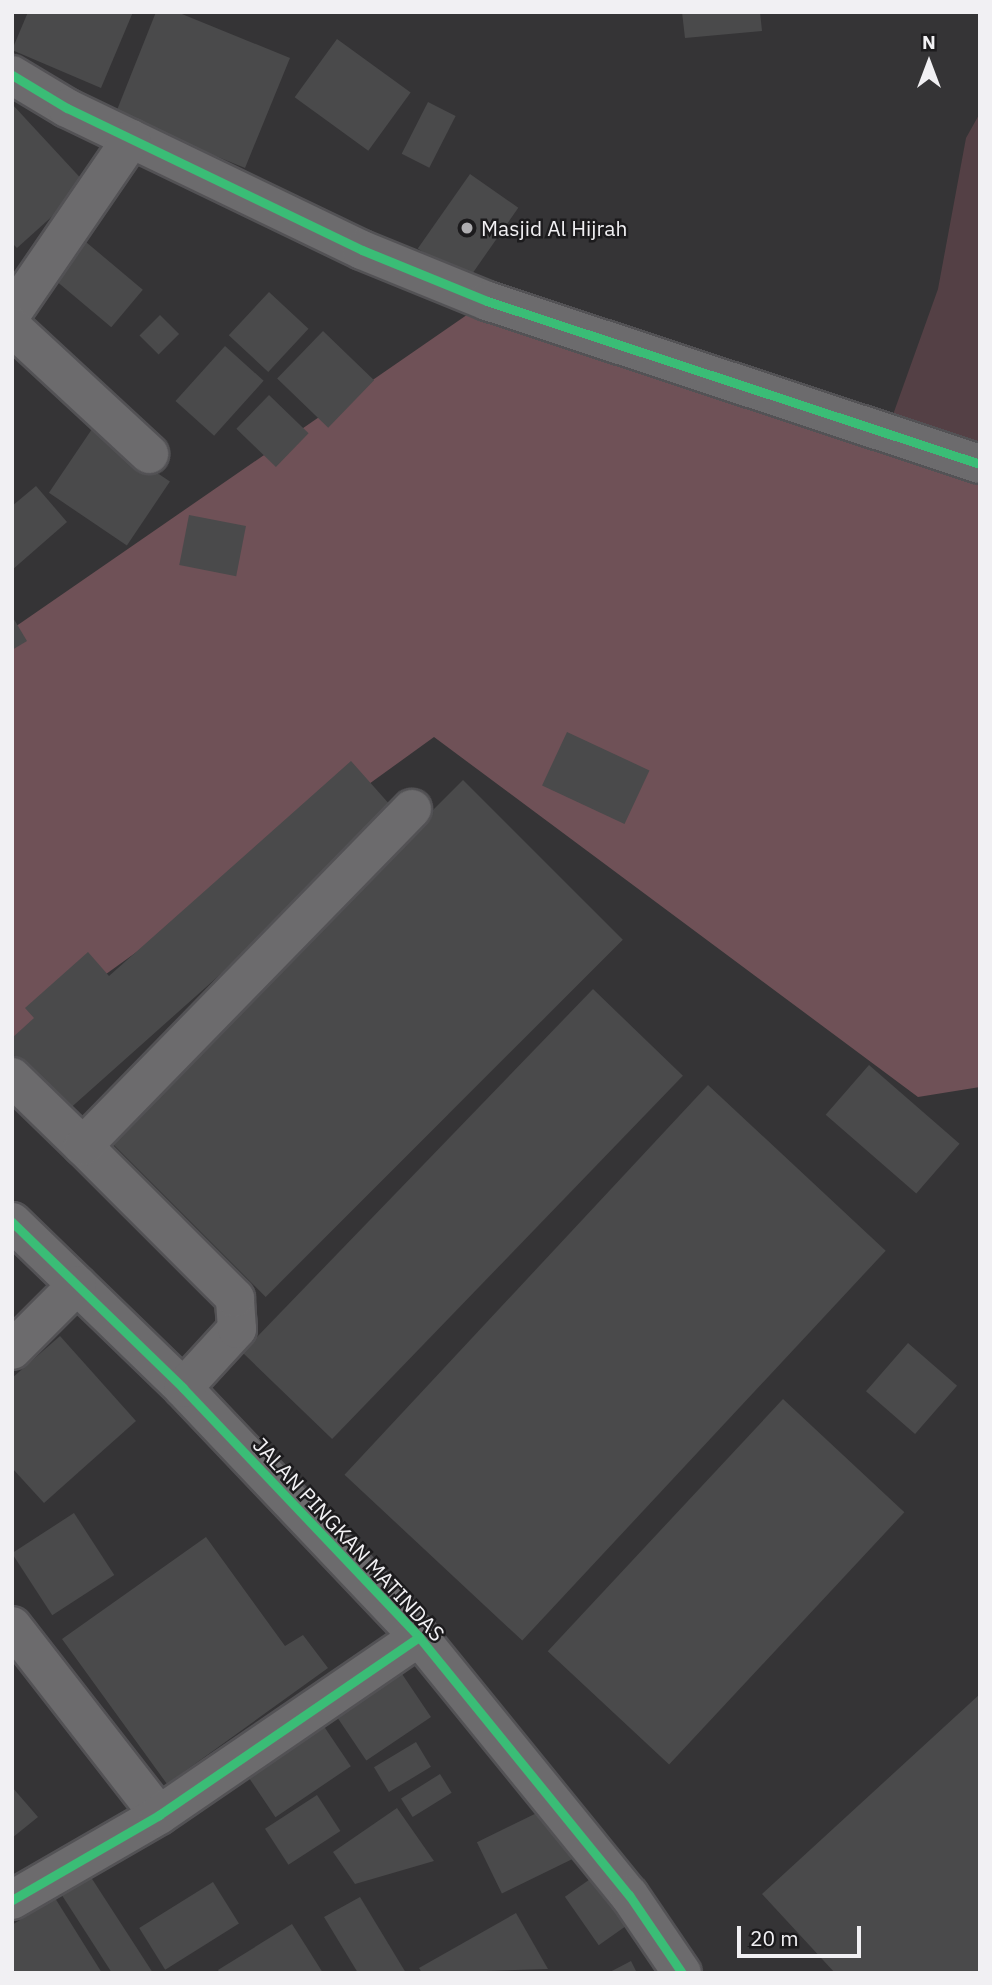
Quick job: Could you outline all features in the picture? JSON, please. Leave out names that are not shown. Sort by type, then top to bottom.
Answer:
[{"type":"street","points":[[21,81],[131,139],[362,250],[487,301],[980,464]]},
{"type":"street","points":[[12,313],[131,139]]},
{"type":"street","points":[[12,327],[149,454]]},
{"type":"street","points":[[83,1146],[412,809]]},
{"type":"street","points":[[12,1077],[235,1298],[237,1329],[183,1388]]},
{"type":"street","name":"JALAN PINGKAN MATINDAS","points":[[12,1222],[183,1388],[419,1637],[629,1895],[682,1973]]},
{"type":"street","points":[[12,1350],[77,1285]]},
{"type":"street","points":[[12,1626],[159,1815]]},
{"type":"street","points":[[12,1900],[159,1815],[419,1637]]},
{"type":"shaded area","points":[[980,113],[980,446],[890,423],[938,289],[966,138]]},
{"type":"shaded area","points":[[487,301],[980,478],[980,1087],[918,1097],[434,737],[12,1042],[12,629]]},
{"type":"building","points":[[28,12],[133,12],[101,88],[12,50]]},
{"type":"building","points":[[156,12],[177,12],[290,58],[245,168],[115,115]]},
{"type":"building","points":[[682,12],[760,12],[762,31],[685,38]]},
{"type":"building","points":[[337,39],[411,92],[368,151],[295,97]]},
{"type":"building","points":[[428,102],[456,116],[429,168],[402,154]]},
{"type":"building","points":[[12,104],[87,185],[17,248],[12,243]]},
{"type":"building","name":"Masjid Al Hijrah","points":[[470,174],[518,208],[466,282],[418,249]]},
{"type":"building","points":[[80,237],[143,290],[111,327],[49,275]]},
{"type":"building","points":[[269,292],[308,329],[268,372],[229,335]]},
{"type":"building","points":[[160,315],[179,334],[159,355],[139,336]]},
{"type":"building","points":[[323,331],[374,380],[328,428],[277,378]]},
{"type":"building","points":[[225,346],[264,381],[214,436],[175,401]]},
{"type":"building","points":[[269,395],[309,433],[276,467],[236,429]]},
{"type":"building","points":[[92,429],[170,482],[127,545],[49,493]]},
{"type":"building","points":[[36,486],[67,522],[12,570],[12,506]]},
{"type":"building","points":[[189,515],[246,526],[236,576],[179,565]]},
{"type":"building","points":[[12,616],[27,641],[12,650]]},
{"type":"building","points":[[567,732],[649,770],[625,824],[542,785]]},
{"type":"building","points":[[351,761],[399,815],[66,1112],[12,1053],[12,1038],[34,1018],[25,1008],[88,952],[109,976]]},
{"type":"building","points":[[463,780],[623,940],[266,1297],[106,1137]]},
{"type":"building","points":[[593,989],[683,1076],[332,1439],[242,1352]]},
{"type":"building","points":[[869,1065],[960,1144],[916,1194],[826,1115]]},
{"type":"building","points":[[708,1085],[886,1251],[522,1641],[344,1475]]},
{"type":"building","points":[[60,1336],[136,1421],[44,1503],[12,1468],[12,1378]]},
{"type":"building","points":[[908,1343],[957,1386],[915,1434],[866,1391]]},
{"type":"building","points":[[783,1399],[904,1512],[669,1765],[548,1651]]},
{"type":"building","points":[[74,1513],[114,1575],[52,1615],[12,1553]]},
{"type":"building","points":[[206,1537],[285,1646],[303,1635],[328,1668],[167,1784],[62,1639]]},
{"type":"building","points":[[398,1668],[431,1717],[366,1761],[333,1712]]},
{"type":"building","points":[[980,1694],[980,1971],[835,1973],[762,1894]]},
{"type":"building","points":[[319,1719],[351,1766],[275,1817],[244,1770]]},
{"type":"building","points":[[416,1742],[431,1767],[389,1792],[374,1767]]},
{"type":"building","points":[[440,1774],[452,1793],[413,1817],[401,1798]]},
{"type":"building","points":[[12,1787],[38,1817],[12,1838]]},
{"type":"building","points":[[317,1795],[340,1831],[288,1865],[265,1829]]},
{"type":"building","points":[[397,1808],[434,1861],[355,1884],[333,1852]]},
{"type":"building","points":[[547,1808],[572,1859],[502,1893],[477,1842]]},
{"type":"building","points":[[85,1868],[153,1973],[112,1973],[56,1886]]},
{"type":"building","points":[[596,1875],[630,1923],[599,1945],[565,1897]]},
{"type":"building","points":[[213,1882],[239,1924],[165,1970],[139,1928]]},
{"type":"building","points":[[360,1897],[406,1973],[358,1973],[324,1917]]},
{"type":"building","points":[[55,1898],[102,1973],[12,1973],[12,1925]]},
{"type":"building","points":[[516,1913],[548,1969],[422,1973],[419,1968]]},
{"type":"building","points":[[292,1924],[323,1973],[220,1973],[218,1970]]},
{"type":"building","points":[[631,1961],[637,1973],[608,1973]]},
{"type":"cycle path","points":[[12,75],[67,108],[362,250],[487,301],[980,464]]},
{"type":"cycle path","points":[[12,1222],[183,1388],[419,1637],[629,1895],[682,1973]]},
{"type":"cycle path","points":[[12,1900],[159,1815],[419,1637]]},
{"type":"place","name":"Masjid Al Hijrah","points":[[467,228]]}]
